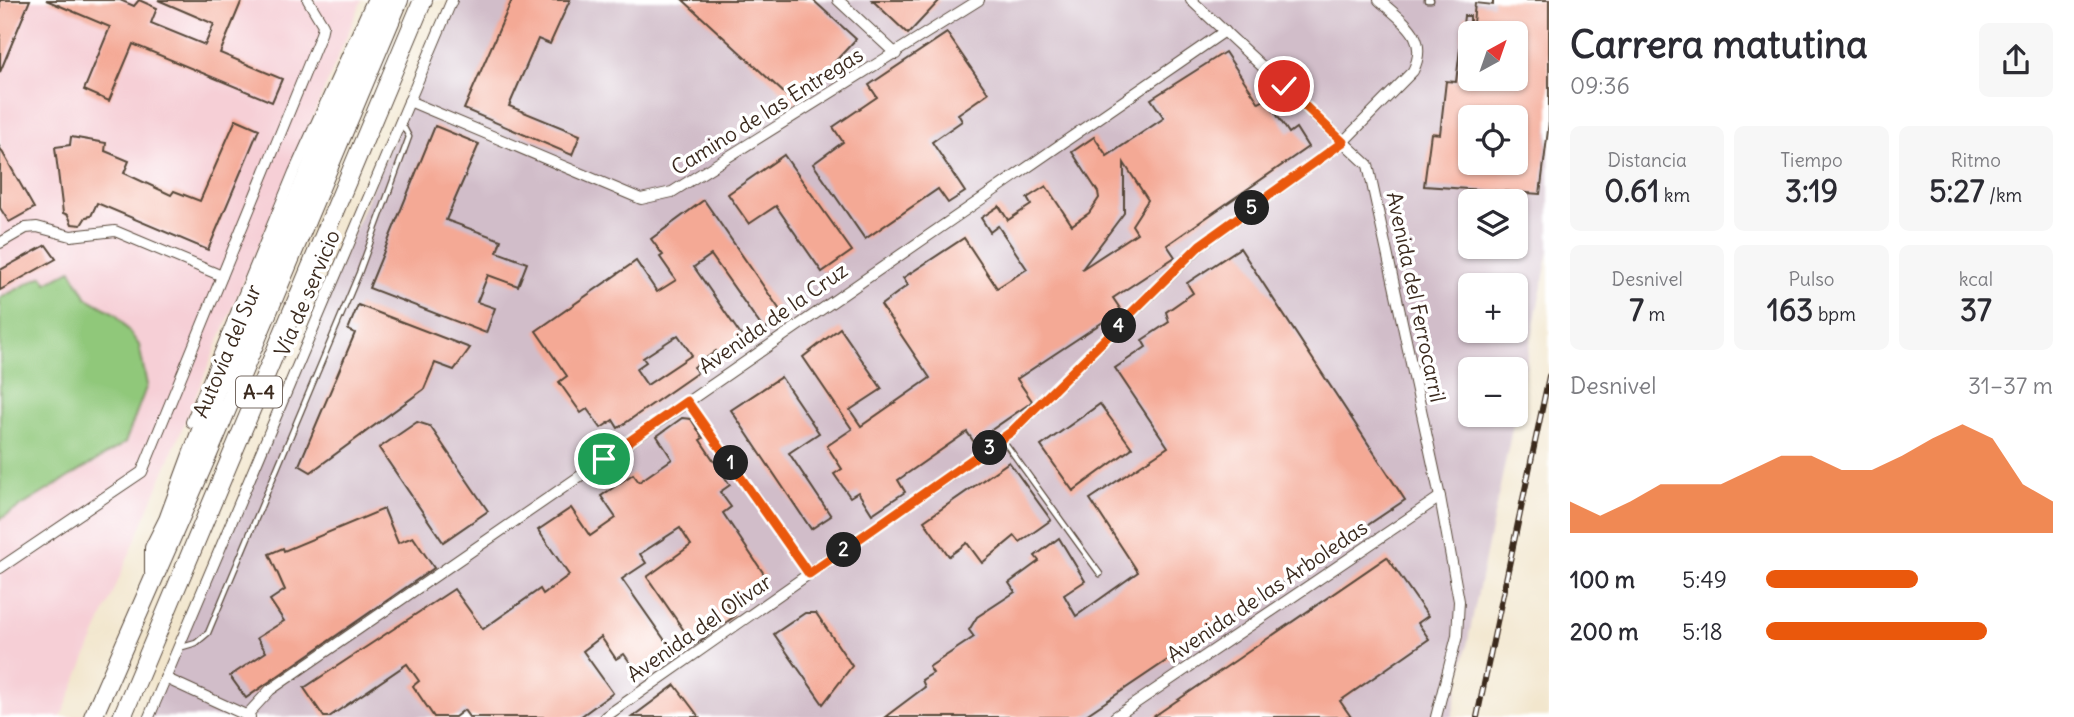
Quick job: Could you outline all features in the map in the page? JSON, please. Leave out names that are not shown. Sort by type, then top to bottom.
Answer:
[{"type":"highway","points":[[154,548],[168,520],[214,395],[382,0]]},
{"type":"highway","name":"Autovía del Sur","points":[[91,717],[154,580],[399,0]]},
{"type":"highway","name":"A-4","points":[[122,717],[423,0]]},
{"type":"highway","points":[[154,580],[154,548],[159,518],[191,422]]},
{"type":"street","points":[[0,568],[142,471],[321,34],[323,25],[308,0]]},
{"type":"street","points":[[191,422],[294,172],[372,0]]},
{"type":"street","name":"Vía de servicio","points":[[149,717],[452,0]]},
{"type":"street","points":[[838,0],[895,54]]},
{"type":"street","name":"Camino de las Entregas","points":[[409,101],[641,199],[672,192],[979,0]]},
{"type":"street","name":"Avenida del Ferrocarril","points":[[1191,0],[1368,165],[1440,497],[1459,601],[1457,636],[1436,717]]},
{"type":"street","name":"Avenida del Olivar","points":[[605,717],[1002,439],[1200,245],[1343,142],[1413,71],[1420,56],[1416,34],[1379,0]]},
{"type":"street","name":"Avenida de la Cruz","points":[[248,716],[270,690],[1225,31]]},
{"type":"street","points":[[0,243],[26,228],[37,227],[71,236],[115,231],[222,276]]},
{"type":"street","name":"Avenida de las Arboledas","points":[[1115,717],[1440,497]]},
{"type":"street","points":[[165,678],[248,716]]},
{"type":"lane","points":[[178,648],[196,643],[208,634],[359,273],[409,137],[400,121]]},
{"type":"lane","points":[[687,401],[809,574]]},
{"type":"lane","points":[[1002,439],[1100,574]]},
{"type":"shaded area","points":[[0,0],[362,0],[61,717],[0,717]]},
{"type":"shaded area","points":[[451,0],[1549,0],[1549,251],[1527,357],[1458,357],[1458,427],[1512,427],[1452,717],[149,717]]},
{"type":"green space","points":[[71,270],[87,298],[116,314],[139,345],[147,385],[125,443],[0,519],[0,298],[42,276],[47,283]]},
{"type":"building","points":[[0,0],[30,0],[0,72]]},
{"type":"building","points":[[46,0],[120,0],[134,6],[139,0],[157,8],[151,23],[205,45],[214,24],[158,0],[242,0],[220,53],[282,79],[272,102],[133,44],[109,101],[84,90],[110,27]]},
{"type":"building","points":[[512,0],[570,0],[550,44],[538,39],[509,106],[580,135],[572,155],[464,109]]},
{"type":"building","points":[[683,0],[813,0],[856,39],[796,104]]},
{"type":"building","points":[[872,0],[940,0],[908,34]]},
{"type":"building","points":[[1493,0],[1549,0],[1549,122],[1540,194],[1528,193],[1528,189],[1424,186],[1431,133],[1440,134],[1446,81],[1456,82],[1458,66],[1458,91],[1528,91],[1528,21],[1473,21],[1475,3],[1493,5]]},
{"type":"building","points":[[1464,16],[1470,16],[1470,21],[1463,21]]},
{"type":"building","points":[[947,33],[988,93],[958,114],[962,121],[932,142],[965,192],[948,203],[938,189],[865,239],[813,164],[843,142],[833,127],[877,97],[869,85]]},
{"type":"building","points":[[1225,52],[1259,103],[1266,99],[1289,133],[1296,128],[1308,147],[1167,245],[1175,257],[1113,298],[1121,310],[1017,379],[1032,401],[1029,404],[974,442],[967,432],[898,480],[905,492],[872,514],[858,492],[850,497],[834,474],[842,469],[827,446],[852,429],[803,357],[840,328],[882,389],[850,410],[861,426],[930,378],[881,305],[908,285],[903,278],[964,238],[997,288],[1027,269],[998,226],[990,232],[981,218],[999,206],[1008,220],[1031,205],[1027,198],[1046,186],[1072,225],[1089,213],[1099,198],[1098,192],[1072,152],[1094,137],[1107,156],[1164,118],[1151,99]],"holes":[[[1124,163],[1148,200],[1132,225],[1137,233],[1082,269],[1124,213]]]},
{"type":"building","points":[[236,119],[259,129],[208,250],[97,203],[91,216],[86,217],[81,225],[72,224],[68,215],[63,213],[55,147],[70,145],[71,137],[106,143],[105,151],[129,161],[124,173],[171,195],[174,191],[200,201]]},
{"type":"building","points":[[435,126],[479,144],[446,220],[501,240],[497,252],[527,263],[518,286],[488,275],[477,302],[495,308],[486,333],[369,288]]},
{"type":"building","points":[[0,148],[34,208],[9,222],[0,208]]},
{"type":"building","points":[[784,155],[852,251],[822,272],[776,206],[749,224],[728,194]]},
{"type":"building","points":[[704,200],[784,316],[764,330],[711,255],[694,267],[747,344],[723,361],[716,351],[694,367],[697,373],[618,428],[613,420],[601,428],[587,409],[581,413],[559,382],[567,376],[536,331],[636,261],[657,292],[676,280],[651,239]],"holes":[[[678,335],[692,355],[647,385],[636,369],[646,362],[643,358]]]},
{"type":"building","points":[[46,245],[56,259],[0,290],[0,270]]},
{"type":"building","points":[[1240,248],[1405,500],[1083,717],[885,717],[925,687],[922,680],[933,673],[929,667],[974,637],[969,630],[977,617],[1015,592],[1009,583],[1039,561],[1035,556],[1059,538],[1085,581],[1064,595],[1076,616],[1138,572],[1090,499],[1168,447],[1115,368],[1146,347],[1142,340],[1169,322],[1166,312],[1193,293],[1187,283]]},
{"type":"building","points":[[358,305],[470,348],[454,370],[435,363],[424,389],[311,472],[299,465],[355,333],[348,330]]},
{"type":"building","points":[[781,377],[819,433],[789,453],[831,516],[811,529],[731,410]]},
{"type":"building","points":[[1100,404],[1132,448],[1073,491],[1041,446]]},
{"type":"building","points":[[682,418],[691,419],[703,438],[700,440],[730,485],[720,492],[731,507],[723,513],[766,577],[726,603],[735,616],[694,645],[647,577],[691,545],[680,528],[640,554],[646,563],[622,579],[673,652],[639,675],[624,654],[616,659],[601,637],[583,651],[613,693],[580,717],[469,717],[464,710],[455,717],[434,717],[413,686],[419,681],[407,664],[329,717],[324,717],[304,688],[454,589],[483,629],[540,589],[543,594],[569,575],[538,530],[571,508],[590,536],[616,518],[601,496],[633,474],[639,482],[672,459],[657,436]]},
{"type":"building","points":[[417,422],[430,426],[488,511],[443,542],[379,448]]},
{"type":"building","points":[[1009,462],[1051,520],[1020,542],[1015,536],[982,563],[967,543],[949,556],[924,521]]},
{"type":"building","points":[[384,509],[398,543],[413,537],[434,568],[246,698],[230,676],[266,652],[257,638],[284,621],[270,600],[285,590],[269,554],[283,548],[284,551]]},
{"type":"building","points":[[1387,557],[1428,616],[1418,623],[1429,639],[1340,701],[1351,717],[1153,717]]},
{"type":"building","points":[[805,613],[816,613],[852,666],[823,704],[774,634]]},
{"type":"building","points":[[675,685],[699,717],[632,717]]},
{"type":"railway","points":[[1477,717],[1549,376]]},
{"type":"route","points":[[604,459],[687,401],[809,574],[1011,432],[1200,245],[1343,142],[1284,86]]}]
